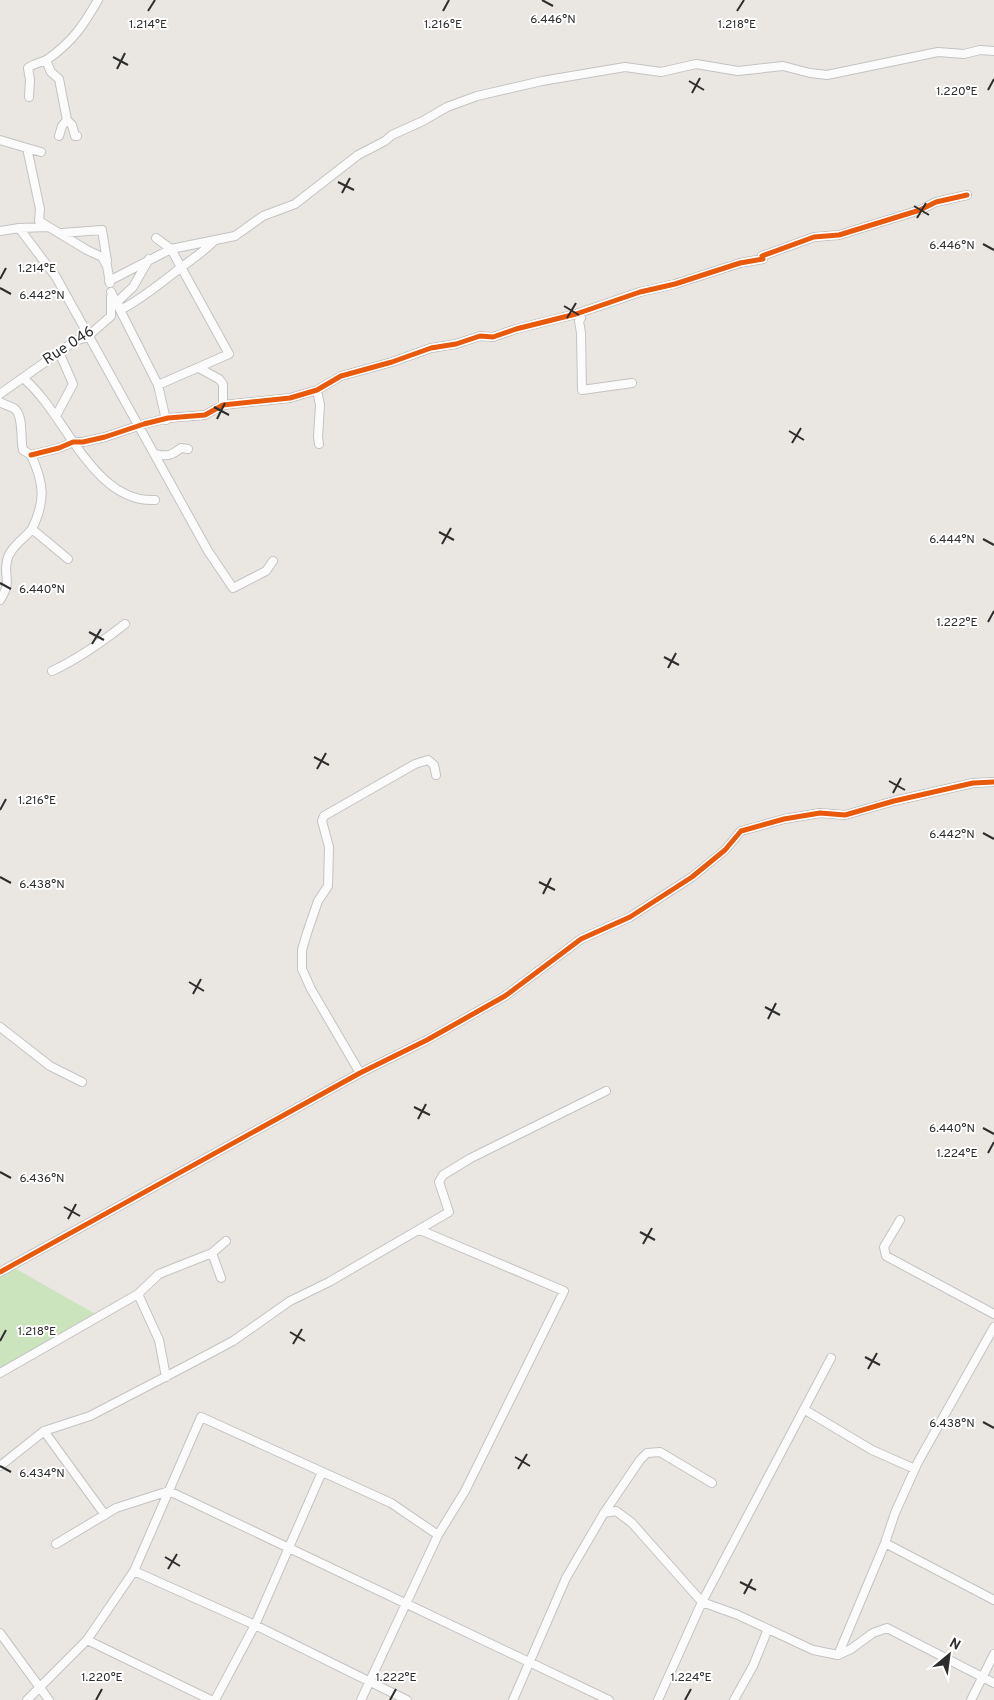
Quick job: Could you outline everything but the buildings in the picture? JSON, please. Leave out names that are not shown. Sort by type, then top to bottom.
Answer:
[{"type":"street","points":[[29,97],[30,80],[28,68],[36,62],[46,61],[74,38],[98,0]]},
{"type":"street","points":[[109,281],[171,249],[213,242],[234,236],[263,216],[295,204],[358,155],[385,141],[392,135],[423,122],[447,107],[493,92],[624,67],[660,72],[696,64],[738,71],[783,66],[810,73],[827,74],[938,52],[964,54],[980,50],[994,51]]},
{"type":"street","points":[[46,61],[51,72],[59,79],[67,120],[72,125],[75,136],[77,136]]},
{"type":"street","points":[[59,136],[62,126],[67,120]]},
{"type":"street","points":[[0,140],[27,148],[39,154]]},
{"type":"street","points":[[27,148],[40,209],[39,221],[102,257],[107,266]]},
{"type":"street","points":[[31,455],[73,442],[90,441],[166,420],[205,415],[223,405],[267,402],[316,390],[340,376],[392,362],[431,348],[456,344],[480,336],[493,337],[579,313],[640,292],[763,258],[762,256],[794,243],[814,237],[839,235],[920,210],[936,202],[967,195]]},
{"type":"street","points":[[0,231],[19,228],[50,228]]},
{"type":"street","points":[[19,228],[56,277],[87,337],[156,454],[208,552],[233,588],[266,571],[273,561]]},
{"type":"street","name":"Rue 046","points":[[0,394],[74,341],[87,337],[111,316],[113,306],[102,230],[62,234]]},
{"type":"street","points":[[156,238],[171,249],[229,354],[158,385]]},
{"type":"street","points":[[118,305],[124,308],[149,294],[181,267],[198,257],[213,242]]},
{"type":"street","points":[[118,305],[133,287],[150,259]]},
{"type":"street","points":[[111,292],[158,385],[166,420]]},
{"type":"street","points":[[579,313],[582,318],[579,321],[582,390],[632,383]]},
{"type":"street","points":[[56,416],[73,384],[60,352]]},
{"type":"street","points":[[199,368],[219,379],[223,384],[223,405]]},
{"type":"street","points":[[23,378],[38,392],[73,442],[100,473],[129,496],[155,500]]},
{"type":"street","points":[[316,390],[320,405],[319,444]]},
{"type":"street","points":[[0,402],[15,409],[20,424],[23,450],[31,455],[42,488],[43,497],[32,529],[3,562],[8,587],[0,600]]},
{"type":"street","points":[[156,454],[166,456],[174,454],[181,448],[188,449]]},
{"type":"street","points":[[32,529],[68,558]]},
{"type":"street","points":[[52,672],[74,661],[86,650],[125,624]]},
{"type":"street","points":[[360,1072],[311,989],[302,969],[302,950],[307,933],[318,901],[328,886],[329,847],[322,821],[324,816],[415,764],[428,760],[434,765],[436,775]]},
{"type":"street","points":[[0,1272],[360,1072],[462,1021],[505,996],[581,939],[630,917],[692,877],[725,850],[741,831],[784,819],[820,813],[845,815],[894,801],[973,784],[994,782]]},
{"type":"street","points":[[0,1027],[50,1066],[82,1082]]},
{"type":"street","points":[[0,1466],[44,1431],[90,1416],[166,1377],[233,1341],[290,1301],[312,1292],[420,1230],[449,1212],[439,1182],[442,1175],[471,1158],[606,1091]]},
{"type":"street","points":[[900,1220],[884,1247],[886,1256],[994,1314]]},
{"type":"street","points":[[361,1700],[405,1602],[438,1535],[465,1491],[564,1291],[420,1230]]},
{"type":"street","points":[[0,1374],[138,1294],[159,1274],[212,1253],[226,1241]]},
{"type":"street","points":[[212,1253],[221,1278]]},
{"type":"street","points":[[138,1294],[159,1340],[166,1377]]},
{"type":"street","points":[[838,1655],[885,1543],[894,1513],[915,1469],[994,1327]]},
{"type":"street","points":[[658,1700],[702,1602],[831,1358]]},
{"type":"street","points":[[805,1410],[872,1450],[915,1469]]},
{"type":"street","points":[[27,1700],[87,1640],[134,1570],[200,1418],[391,1504],[438,1535]]},
{"type":"street","points":[[44,1431],[105,1515]]},
{"type":"street","points":[[513,1700],[566,1578],[604,1513],[640,1460],[648,1453],[660,1452],[712,1483]]},
{"type":"street","points":[[87,1640],[213,1700],[254,1625],[290,1549],[322,1472]]},
{"type":"street","points":[[56,1544],[116,1508],[169,1491],[609,1700]]},
{"type":"street","points":[[604,1513],[616,1511],[632,1523],[702,1602],[768,1628],[813,1650],[838,1655],[851,1650],[873,1633],[887,1628],[994,1683]]},
{"type":"street","points":[[885,1543],[994,1600]]},
{"type":"street","points":[[134,1570],[254,1625],[407,1700]]},
{"type":"street","points":[[734,1700],[752,1666],[768,1628]]},
{"type":"street","points":[[0,1633],[49,1700]]},
{"type":"street","points":[[971,1700],[994,1654]]},
{"type":"green space","points":[[11,1266],[99,1316],[0,1374],[0,1272]]},
{"type":"cycle path","points":[[31,455],[59,448],[73,442],[83,442],[105,437],[168,418],[205,415],[223,405],[290,398],[317,390],[341,376],[392,362],[431,348],[456,344],[480,336],[493,337],[516,329],[576,314],[640,292],[675,284],[740,263],[763,259],[762,256],[814,237],[839,235],[920,210],[936,202],[967,195]]},
{"type":"cycle path","points":[[0,1272],[360,1073],[427,1040],[505,996],[581,939],[630,917],[692,877],[725,850],[741,831],[784,819],[820,813],[845,815],[894,801],[973,783],[994,782]]}]
